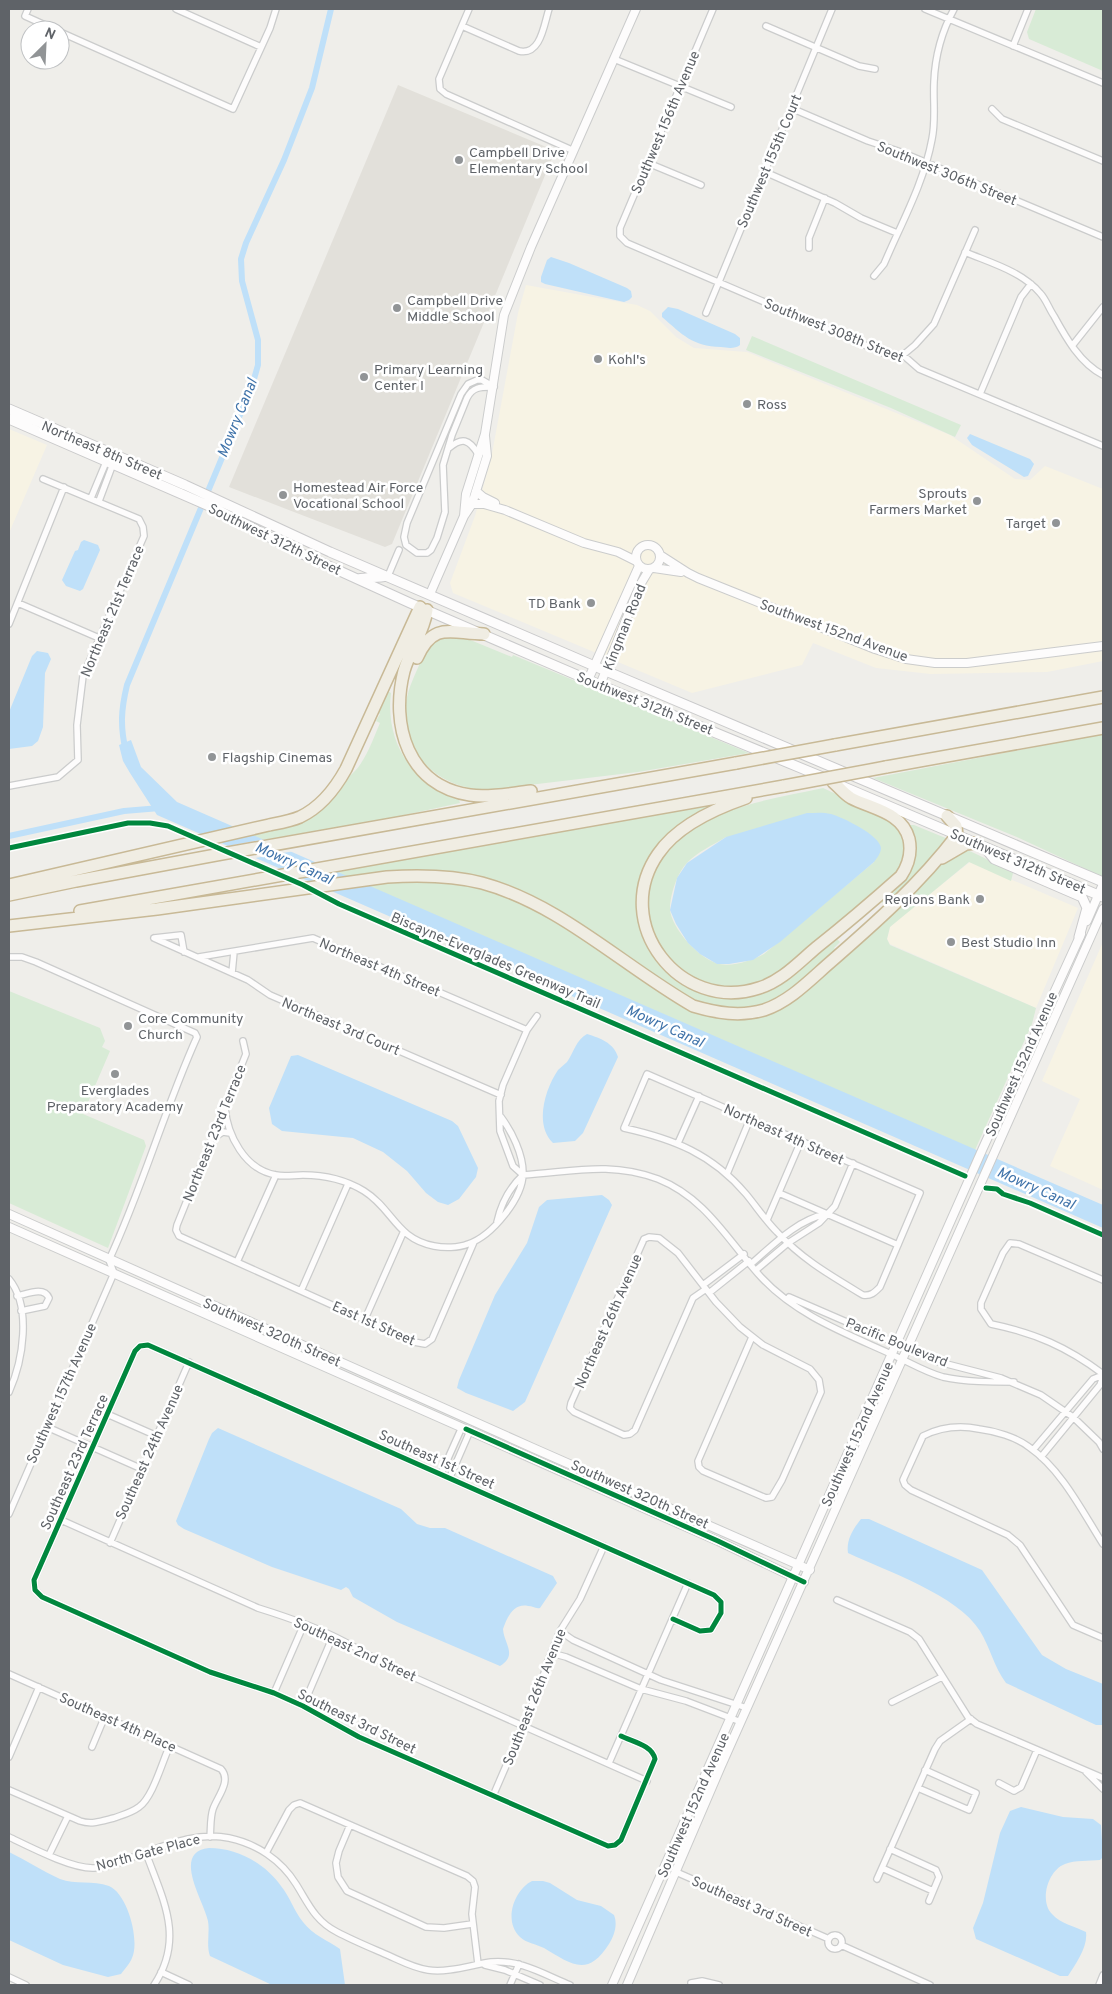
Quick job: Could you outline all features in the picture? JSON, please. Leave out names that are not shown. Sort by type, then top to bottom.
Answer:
[{"type":"highway","points":[[424,609],[426,620],[405,669],[400,691],[399,721],[403,738],[410,753],[430,778],[448,788],[468,795],[491,796],[610,784]]},
{"type":"highway","points":[[9,884],[300,817],[316,806],[334,789],[424,609]]},
{"type":"highway","points":[[400,691],[422,648],[435,635],[447,631],[484,634]]},
{"type":"highway","points":[[9,895],[216,855],[1103,697]]},
{"type":"highway","points":[[9,925],[1103,728]]},
{"type":"highway","points":[[784,786],[731,803],[684,828],[665,845],[649,869],[642,906],[646,931],[656,950],[668,966],[697,986],[720,992],[746,991],[760,988],[779,979],[901,876],[910,855],[910,845],[906,830],[899,821],[886,812],[849,797],[833,782]]},
{"type":"highway","points":[[9,925],[157,909],[386,877],[418,875],[451,878],[480,882],[504,890],[544,909],[693,1006],[711,1011],[738,1014],[765,1009],[783,1001],[800,989],[850,945],[934,863],[957,835],[956,826],[947,816]]},
{"type":"highway","points":[[934,863],[969,843],[980,844]]},
{"type":"main road","name":"Northeast 8th Street","points":[[9,409],[114,455],[193,494]]},
{"type":"main road","name":"Northeast 8th Street","points":[[9,419],[110,463],[193,494]]},
{"type":"main road","name":"Southwest 312th Street","points":[[193,494],[1103,883]]},
{"type":"main road","name":"Southwest 312th Street","points":[[217,505],[298,552],[358,580],[588,680],[1101,896]]},
{"type":"main road","points":[[358,580],[370,576],[376,578],[388,576]]},
{"type":"main road","points":[[424,609],[430,594]]},
{"type":"main road","points":[[980,844],[994,859],[1082,897],[1087,908],[1079,937]]},
{"type":"street","points":[[28,9],[25,16],[34,20]]},
{"type":"street","points":[[176,9],[261,47]]},
{"type":"street","points":[[70,36],[234,109],[276,9]]},
{"type":"street","points":[[469,9],[439,79],[439,87],[446,94],[574,151]]},
{"type":"street","points":[[462,26],[513,48],[529,52],[535,48],[549,9]]},
{"type":"street","points":[[464,516],[466,494],[485,434],[504,315],[528,254],[636,9]]},
{"type":"street","name":"Southwest 156th Avenue","points":[[620,236],[620,228],[713,9]]},
{"type":"street","name":"Southwest 155th Court","points":[[706,313],[832,9]]},
{"type":"street","points":[[925,9],[1103,84]]},
{"type":"street","points":[[874,276],[884,264],[926,162],[934,124],[934,83],[937,58],[948,19],[954,9]]},
{"type":"street","points":[[1013,46],[1028,9]]},
{"type":"street","points":[[766,26],[859,66],[875,69]]},
{"type":"street","points":[[614,59],[731,107]]},
{"type":"street","name":"Southwest 306th Street","points":[[791,108],[853,135],[926,162],[1103,237]]},
{"type":"street","points":[[992,109],[1002,118],[1103,161]]},
{"type":"street","points":[[648,163],[701,185]]},
{"type":"street","points":[[765,172],[897,233]]},
{"type":"street","points":[[808,248],[809,238],[824,198]]},
{"type":"street","points":[[903,355],[916,346],[934,324],[975,230]]},
{"type":"street","name":"Southwest 308th Street","points":[[620,236],[627,243],[888,355],[903,355],[919,369],[1103,446]]},
{"type":"street","points":[[966,252],[1019,275],[1031,284],[1041,294],[1072,346],[1085,362],[1103,375]]},
{"type":"street","points":[[980,394],[1022,298],[1031,284]]},
{"type":"street","points":[[1072,346],[1103,307]]},
{"type":"street","points":[[478,380],[482,380],[494,387],[478,388],[470,392],[452,435],[442,471],[445,505],[442,526],[431,550],[427,553],[417,553],[409,548],[404,541],[407,523],[461,394],[468,384],[478,380]]},
{"type":"street","points":[[430,594],[464,516],[472,504],[486,456],[485,434]]},
{"type":"street","points":[[448,448],[463,440],[473,446],[478,454]]},
{"type":"street","points":[[91,498],[96,485],[114,455]]},
{"type":"street","points":[[43,478],[99,501],[110,463]]},
{"type":"street","points":[[96,485],[104,488]]},
{"type":"street","points":[[9,624],[64,487]]},
{"type":"street","points":[[476,491],[505,510]]},
{"type":"street","name":"Northeast 21st Terrace","points":[[9,786],[58,776],[78,760],[77,725],[81,681],[144,536],[143,526],[139,519],[99,501]]},
{"type":"street","points":[[472,504],[484,504],[505,510],[584,543],[618,552],[637,564],[651,569],[659,561],[660,555],[657,549],[651,545],[618,552]]},
{"type":"street","points":[[637,564],[635,554],[639,548]]},
{"type":"street","points":[[388,576],[399,550]]},
{"type":"street","name":"Southwest 152nd Avenue","points":[[660,555],[688,574]]},
{"type":"street","name":"Kingman Road","points":[[588,680],[637,564]]},
{"type":"street","name":"Southwest 152nd Avenue","points":[[651,569],[668,569],[688,574],[906,659],[935,663],[967,663],[1103,646]]},
{"type":"street","name":"Kingman Road","points":[[600,685],[640,585],[651,569]]},
{"type":"street","points":[[18,603],[99,638]]},
{"type":"street","name":"Southwest 152nd Avenue","points":[[612,1985],[983,1148],[1079,937],[1101,896],[1103,883]]},
{"type":"street","name":"Southwest 152nd Avenue","points":[[627,1985],[747,1708],[1103,908]]},
{"type":"street","name":"Northeast 3rd Court","points":[[184,952],[181,935],[154,938],[184,952],[248,980],[270,996],[501,1094]]},
{"type":"street","name":"Northeast 4th Street","points":[[198,958],[313,938],[527,1030]]},
{"type":"street","points":[[232,973],[234,952]]},
{"type":"street","points":[[9,957],[22,957],[36,962],[195,1034],[197,1037],[162,1121],[140,1186],[110,1260],[114,1273]]},
{"type":"street","points":[[523,1175],[513,1166],[500,1130],[499,1101],[527,1030],[537,1016]]},
{"type":"street","name":"Northeast 23rd Terrace","points":[[177,1225],[246,1054],[243,1041]]},
{"type":"street","name":"Northeast 4th Street","points":[[678,1143],[624,1128],[647,1074],[920,1193],[898,1245]]},
{"type":"street","points":[[698,1096],[678,1143],[712,1161],[727,1174],[782,1238],[810,1263],[863,1295],[870,1296],[875,1292],[880,1286],[898,1245],[779,1193]]},
{"type":"street","points":[[225,1106],[226,1121],[230,1133],[236,1145],[250,1161],[276,1175],[319,1176],[348,1184],[364,1191],[376,1200],[403,1233],[418,1241],[436,1246],[466,1245],[474,1242],[492,1229],[497,1222],[500,1210],[512,1184],[523,1175]]},
{"type":"street","points":[[501,1117],[509,1128],[522,1162],[523,1175]]},
{"type":"street","points":[[727,1174],[750,1119]]},
{"type":"street","points":[[211,1140],[223,1132],[230,1133]]},
{"type":"street","points":[[767,1220],[801,1141]]},
{"type":"street","points":[[756,1270],[788,1243],[819,1222],[835,1206],[853,1164]]},
{"type":"street","name":"Pacific Boulevard","points":[[523,1175],[603,1168],[625,1170],[658,1180],[690,1197],[704,1208],[756,1270],[808,1315],[903,1360],[942,1376],[975,1381],[1014,1382]]},
{"type":"street","points":[[237,1262],[276,1175]]},
{"type":"street","points":[[301,1291],[348,1184]]},
{"type":"street","name":"Southwest 320th Street","points":[[9,1214],[810,1570]]},
{"type":"street","points":[[706,1289],[750,1263],[813,1216],[826,1214]]},
{"type":"street","name":"East 1st Street","points":[[177,1225],[177,1232],[181,1238],[414,1342],[425,1344],[430,1342],[474,1242]]},
{"type":"street","name":"Southwest 320th Street","points":[[9,1227],[709,1536],[804,1582]]},
{"type":"street","points":[[365,1319],[403,1233]]},
{"type":"street","name":"Northeast 26th Avenue","points":[[649,1237],[659,1238],[678,1253],[706,1289],[693,1298],[635,1430],[630,1434],[624,1435],[574,1412],[570,1408],[644,1239],[649,1237]]},
{"type":"street","points":[[1103,1280],[1019,1244],[1010,1244],[1003,1253],[981,1303],[984,1316],[991,1324],[1015,1329],[1056,1344],[1075,1354],[1103,1376]]},
{"type":"street","points":[[706,1289],[744,1254]]},
{"type":"street","name":"Southwest 157th Avenue","points":[[9,1514],[114,1273]]},
{"type":"street","points":[[9,1279],[21,1311],[22,1346],[18,1367],[9,1392]]},
{"type":"street","points":[[706,1289],[740,1327],[752,1337],[763,1345],[810,1369],[819,1380],[821,1392],[780,1486],[772,1497],[766,1498],[703,1471],[699,1467],[698,1461],[752,1337]]},
{"type":"street","points":[[18,1299],[42,1291],[49,1298],[47,1304],[43,1306],[21,1311]]},
{"type":"street","name":"Pacific Boulevard","points":[[782,1294],[939,1362],[968,1368],[1014,1382],[1041,1395],[1072,1417],[1099,1442],[1103,1449]]},
{"type":"street","name":"Southeast 1st Street","points":[[140,1346],[150,1345],[450,1477],[717,1596],[721,1602],[721,1614],[715,1627],[711,1630],[700,1631],[672,1619]]},
{"type":"street","name":"Southeast 23rd Terrace","points":[[35,1590],[34,1580],[135,1351],[140,1346]]},
{"type":"street","name":"Southeast 24th Avenue","points":[[110,1542],[189,1362]]},
{"type":"street","points":[[1033,1450],[1093,1379],[1103,1376]]},
{"type":"street","points":[[1040,1457],[1096,1390],[1103,1376]]},
{"type":"street","points":[[1089,1384],[1096,1390]]},
{"type":"street","points":[[107,1414],[156,1436]]},
{"type":"street","points":[[442,1474],[451,1452],[470,1420]]},
{"type":"street","points":[[1103,1544],[1056,1473],[1033,1450],[1012,1439],[988,1430],[963,1426],[948,1427],[923,1436],[903,1480],[905,1485],[911,1490],[1008,1535],[1020,1546],[1073,1625],[1103,1638]]},
{"type":"street","points":[[47,1427],[142,1469]]},
{"type":"street","points":[[450,1477],[459,1456],[466,1429]]},
{"type":"street","points":[[1045,1436],[1052,1442]]},
{"type":"street","points":[[451,1452],[459,1456]]},
{"type":"street","name":"Southeast 2nd Street","points":[[60,1520],[258,1608],[333,1636],[392,1668],[648,1781]]},
{"type":"street","name":"Southeast 26th Avenue","points":[[493,1796],[540,1687],[560,1631],[580,1599],[604,1546]]},
{"type":"street","points":[[609,1763],[688,1583]]},
{"type":"street","name":"Southeast 3rd Street","points":[[35,1590],[42,1597],[210,1672],[274,1693],[303,1706],[359,1737],[605,1846],[615,1845],[621,1840],[648,1781]]},
{"type":"street","points":[[837,1600],[910,1632],[919,1639],[971,1719],[1086,1772],[1103,1784]]},
{"type":"street","points":[[274,1693],[304,1624]]},
{"type":"street","points":[[560,1631],[573,1640],[668,1682],[747,1708]]},
{"type":"street","points":[[303,1706],[333,1636]]},
{"type":"street","points":[[551,1653],[566,1657],[641,1690],[686,1701],[741,1722]]},
{"type":"street","name":"Southeast 4th Place","points":[[9,1674],[218,1766],[225,1774],[224,1784],[212,1812],[210,1837]]},
{"type":"street","points":[[892,1702],[942,1677]]},
{"type":"street","points":[[664,1695],[668,1682]]},
{"type":"street","points":[[9,1757],[40,1687]]},
{"type":"street","points":[[92,1747],[105,1716]]},
{"type":"street","points":[[877,1879],[935,1749],[940,1741],[971,1719]]},
{"type":"street","points":[[621,1736],[648,1748],[653,1754],[654,1763],[648,1781]]},
{"type":"street","points":[[9,1790],[83,1822],[92,1823],[138,1808],[148,1796],[170,1745]]},
{"type":"street","points":[[999,1783],[1014,1791],[1021,1787],[1037,1750]]},
{"type":"street","points":[[918,1788],[969,1810],[976,1793],[925,1770]]},
{"type":"street","points":[[266,1853],[287,1812],[294,1805],[305,1805],[461,1874],[474,1883],[476,1890],[472,1908],[472,1924],[482,1964]]},
{"type":"street","points":[[49,1855],[68,1816]]},
{"type":"street","points":[[350,1825],[339,1851],[336,1866],[339,1880],[350,1893],[426,1927],[444,1928],[472,1924]]},
{"type":"street","name":"North Gate Place","points":[[9,1838],[49,1855],[92,1868],[111,1865],[185,1840],[210,1837],[241,1841],[266,1853],[291,1876],[314,1915],[336,1932],[412,1966],[426,1970],[443,1970],[490,1962],[519,1964],[561,1983],[570,1985]]},
{"type":"street","points":[[890,1850],[936,1870],[938,1877],[929,1901]]},
{"type":"street","points":[[146,1853],[170,1923],[170,1945],[161,1972],[154,1985]]},
{"type":"street","points":[[882,1868],[933,1891]]},
{"type":"street","name":"Southeast 3rd Street","points":[[676,1872],[829,1939]]},
{"type":"street","points":[[838,1936],[841,1939],[841,1945],[836,1949],[831,1948],[829,1939],[838,1936]]},
{"type":"street","points":[[841,1945],[930,1985]]},
{"type":"street","name":"North Gate Place","points":[[482,1964],[515,1974],[540,1985]]},
{"type":"street","points":[[510,1985],[519,1964]]},
{"type":"street","points":[[161,1972],[190,1985]]},
{"type":"street","points":[[1099,1985],[1103,1975]]},
{"type":"street","points":[[9,1977],[26,1985]]},
{"type":"street","points":[[691,1983],[702,1981],[719,1985]]},
{"type":"shaded area","name":"Campbell Drive Middle School","points":[[398,85],[551,149],[553,156],[392,544],[385,547],[229,487]]},
{"type":"shaded area","points":[[526,285],[637,305],[650,311],[676,337],[694,348],[747,352],[950,435],[1015,479],[1030,480],[1045,466],[1103,489],[1103,661],[1047,672],[931,674],[876,668],[813,643],[802,665],[692,693],[453,593],[450,583],[475,516],[491,459],[518,313]]},
{"type":"shaded area","points":[[9,429],[47,445],[9,533]]},
{"type":"shaded area","points":[[970,862],[1078,908],[1036,1008],[890,944],[887,939],[890,927]]},
{"type":"shaded area","points":[[1103,942],[1103,1190],[1050,1166],[1080,1099],[1042,1081]]},
{"type":"green space","points":[[1036,9],[1103,9],[1103,71],[1029,39],[1027,32]]},
{"type":"green space","points":[[752,336],[961,425],[955,437],[891,408],[746,350]]},
{"type":"green space","points":[[439,637],[463,637],[512,657],[513,655],[749,753],[638,772],[487,790],[469,788],[453,783],[426,765],[417,753],[410,738],[406,722],[407,697],[423,656],[423,650]]},
{"type":"green space","points":[[386,690],[391,693],[390,711],[392,728],[397,744],[405,759],[415,772],[428,783],[442,793],[459,800],[460,803],[386,819],[262,840],[249,834],[297,822],[357,769],[380,723],[376,721],[380,714],[375,712]]},
{"type":"green space","points":[[1103,734],[1103,877],[1019,838],[873,778]]},
{"type":"green space","points":[[823,788],[870,809],[885,818],[897,829],[904,841],[904,856],[896,874],[789,965],[768,979],[726,987],[697,979],[673,963],[657,939],[649,912],[650,883],[662,855],[687,831],[702,822],[735,809],[770,799]],"holes":[[[726,837],[874,862],[764,954],[740,963],[728,965],[716,963],[701,955],[680,933],[672,917],[670,903],[677,878],[683,867],[695,855]]]},
{"type":"green space","points":[[715,803],[716,805],[669,834],[654,850],[648,860],[639,884],[637,908],[642,931],[651,952],[666,969],[684,984],[706,994],[731,998],[814,956],[837,939],[840,942],[834,948],[837,951],[796,987],[764,1005],[735,1010],[694,1002],[547,904],[495,881],[462,873],[426,870],[394,871],[350,878],[336,872]]},
{"type":"green space","points":[[909,825],[914,825],[948,839],[889,905],[881,902],[895,891],[893,888],[902,879],[912,834]]},
{"type":"green space","points":[[967,850],[1013,873],[1011,881],[969,862],[890,927],[887,939],[890,945],[1036,1008],[1032,1024],[975,1150],[363,884],[414,879],[472,885],[526,903],[673,999],[763,1014],[941,862]]},
{"type":"green space","points":[[9,991],[100,1028],[105,1041],[102,1047],[110,1051],[83,1114],[144,1140],[146,1146],[108,1248],[9,1203]]},
{"type":"water","points":[[551,257],[627,288],[631,291],[632,297],[624,302],[545,284],[541,282],[541,277],[547,260]]},
{"type":"water","points":[[668,307],[678,309],[735,334],[740,338],[740,345],[731,348],[695,342],[662,317],[662,313]]},
{"type":"water","points":[[970,434],[1030,459],[1034,464],[1028,476],[1024,477],[972,445],[967,438]]},
{"type":"water","points":[[84,540],[98,545],[100,550],[83,589],[80,591],[66,586],[62,580],[75,551],[78,550],[81,542]]},
{"type":"water","points":[[37,651],[48,653],[51,659],[45,673],[43,727],[38,741],[32,746],[9,749],[9,712],[32,656]]},
{"type":"water","name":"Mowry Canal","points":[[131,740],[141,767],[177,802],[1103,1205],[1103,1228],[157,815],[123,761],[119,745]]},
{"type":"water","points":[[807,813],[831,814],[860,827],[879,843],[881,848],[879,855],[874,862],[780,942],[753,960],[717,964],[700,954],[688,943],[670,910],[677,878],[687,863],[726,837]]},
{"type":"water","points":[[587,1034],[601,1039],[610,1045],[618,1057],[583,1133],[575,1141],[553,1143],[547,1135],[543,1117],[549,1087],[558,1070],[567,1062],[578,1043]]},
{"type":"water","points":[[298,1055],[452,1121],[458,1126],[478,1168],[476,1177],[459,1199],[448,1205],[438,1202],[426,1193],[407,1171],[383,1152],[353,1138],[282,1131],[272,1124],[269,1108],[291,1056]]},
{"type":"water","points":[[602,1195],[612,1205],[525,1402],[513,1411],[457,1388],[495,1295],[527,1243],[539,1207],[547,1200]]},
{"type":"water","points":[[218,1428],[401,1509],[417,1524],[430,1528],[445,1528],[553,1576],[557,1583],[540,1608],[523,1606],[511,1612],[503,1629],[509,1649],[508,1658],[500,1666],[397,1622],[353,1597],[346,1587],[341,1590],[272,1567],[184,1529],[176,1521],[209,1439]]},
{"type":"water","points":[[861,1519],[869,1519],[982,1570],[1042,1655],[1066,1669],[1103,1684],[1103,1725],[1096,1725],[1006,1683],[980,1631],[970,1618],[939,1595],[848,1553],[851,1535]]},
{"type":"water","points":[[1021,1807],[1063,1817],[1093,1819],[1101,1825],[1103,1857],[1100,1860],[1078,1861],[1059,1867],[1047,1886],[1046,1902],[1052,1914],[1064,1923],[1086,1932],[1083,1949],[1068,1976],[1060,1976],[976,1939],[973,1928],[983,1903],[1000,1833],[1010,1811]]},
{"type":"water","points":[[209,1848],[240,1854],[250,1858],[267,1870],[284,1890],[307,1927],[340,1949],[345,1985],[272,1985],[210,1956],[208,1921],[191,1868],[192,1858],[198,1851]]},
{"type":"water","points":[[9,1852],[60,1879],[72,1882],[103,1884],[116,1891],[122,1898],[131,1919],[134,1941],[132,1958],[121,1974],[108,1977],[63,1965],[9,1940]]},
{"type":"water","points":[[532,1881],[550,1883],[577,1900],[601,1906],[614,1915],[615,1930],[612,1938],[601,1955],[593,1962],[586,1965],[570,1963],[520,1937],[512,1923],[513,1906],[520,1891]]},
{"type":"pier","points":[[266,839],[294,851],[250,859],[222,847]]},
{"type":"waterway","name":"Mowry Canal","points":[[126,752],[122,718],[127,685],[252,386],[258,365],[258,340],[242,281],[241,259],[246,243],[284,160],[312,88],[331,9]]},
{"type":"waterway","name":"Mowry Canal","points":[[9,836],[124,811],[160,808]]},
{"type":"cycle path","name":"Biscayne-Everglades Greenway Trail","points":[[9,848],[128,823],[150,823],[168,826],[303,885],[339,904],[965,1176]]},
{"type":"cycle path","points":[[986,1188],[997,1189],[1003,1194],[1030,1203],[1103,1235]]},
{"type":"cycle path","points":[[621,1736],[646,1747],[655,1759],[621,1840],[615,1845],[608,1846],[359,1737],[303,1706],[274,1693],[210,1672],[42,1597],[35,1590],[34,1580],[135,1351],[140,1346],[148,1345],[714,1595],[721,1602],[721,1613],[711,1630],[700,1631],[673,1619]]},
{"type":"cycle path","points":[[466,1429],[718,1541],[804,1582]]},
{"type":"place","name":"Campbell Drive Elementary School","points":[[459,160]]},
{"type":"place","name":"Campbell Drive Middle School","points":[[397,308]]},
{"type":"place","name":"Kohl's","points":[[598,359]]},
{"type":"place","name":"Primary Learning Center I","points":[[364,377]]},
{"type":"place","name":"Ross","points":[[747,404]]},
{"type":"place","name":"Homestead Air Force Vocational School","points":[[283,495]]},
{"type":"place","name":"Sprouts Farmers Market","points":[[977,501]]},
{"type":"place","name":"Target","points":[[1056,523]]},
{"type":"place","name":"TD Bank","points":[[591,603]]},
{"type":"place","name":"Flagship Cinemas","points":[[212,757]]},
{"type":"place","name":"Regions Bank","points":[[980,899]]},
{"type":"place","name":"Best Studio Inn","points":[[951,942]]},
{"type":"place","name":"Core Community Church","points":[[128,1026]]},
{"type":"place","name":"Everglades Preparatory Academy","points":[[115,1074]]}]
